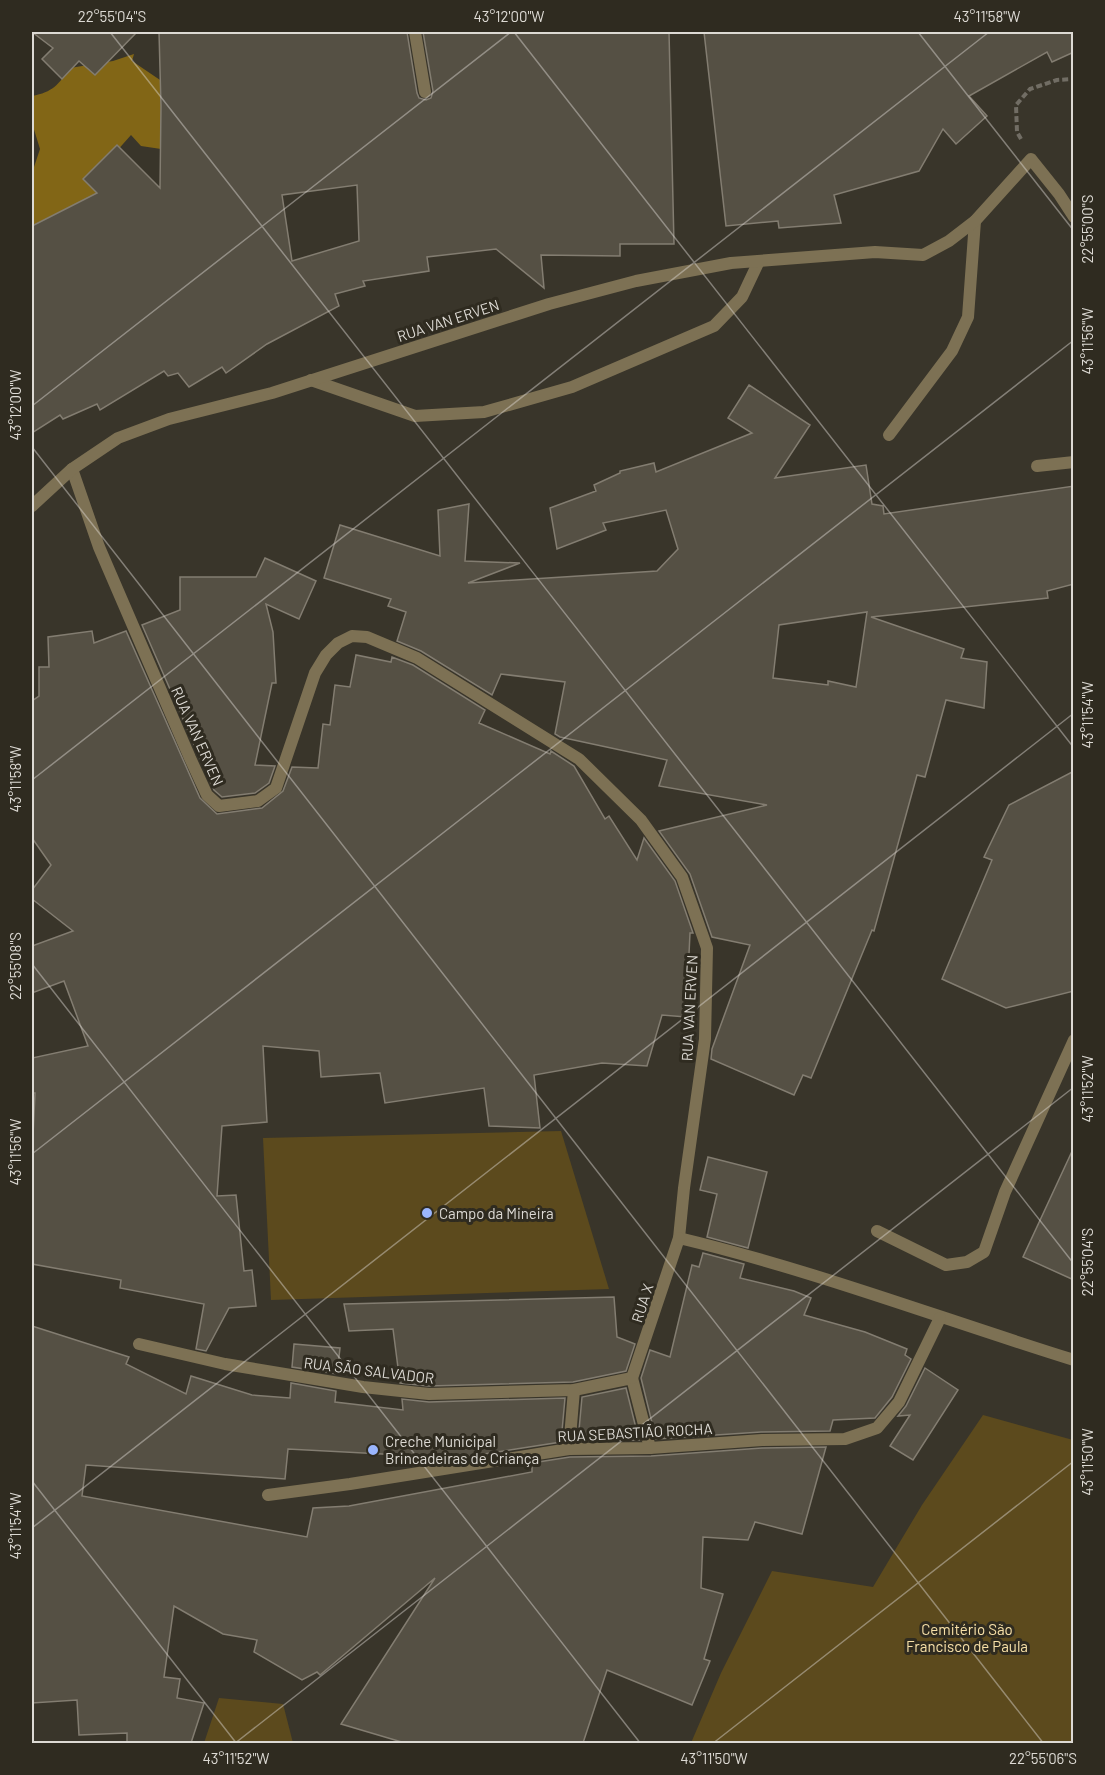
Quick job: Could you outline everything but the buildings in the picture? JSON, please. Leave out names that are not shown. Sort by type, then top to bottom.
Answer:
[{"type":"street","points":[[416,32],[425,92]]},
{"type":"street","points":[[1031,159],[1074,217]]},
{"type":"street","name":"RUA VAN ERVEN","points":[[679,1238],[705,1038],[707,948],[682,877],[641,820],[579,759],[417,658],[367,637],[359,636],[352,636],[338,643],[326,655],[315,673],[276,788],[258,801],[219,806],[207,795],[190,758],[99,548],[72,469],[118,438],[169,419],[272,393],[549,304],[636,281],[731,263],[875,252],[923,255],[949,242],[975,220],[1031,159]]},
{"type":"street","points":[[889,435],[951,351],[968,317],[975,220]]},
{"type":"street","points":[[311,380],[415,416],[484,412],[572,387],[714,326],[742,297],[759,261]]},
{"type":"street","points":[[1037,466],[1074,462]]},
{"type":"street","points":[[32,506],[72,469]]},
{"type":"street","points":[[877,1231],[946,1264],[967,1262],[984,1252],[1005,1192],[1074,1040]]},
{"type":"street","points":[[679,1238],[733,1251],[1074,1360]]},
{"type":"street","name":"RUA X","points":[[633,1378],[679,1238]]},
{"type":"street","name":"RUA SEBASTIÃO ROCHA","points":[[268,1495],[569,1449],[650,1448],[762,1440],[845,1439],[877,1428],[899,1402],[940,1318]]},
{"type":"street","name":"RUA SÃO SALVADOR","points":[[139,1344],[225,1364],[363,1387],[429,1394],[574,1390],[633,1378]]},
{"type":"street","points":[[633,1378],[650,1448]]},
{"type":"street","points":[[569,1449],[574,1390]]},
{"type":"path","points":[[1031,159],[1017,132],[1016,105],[1030,88],[1057,80],[1074,79]]},
{"type":"green space","name":"Campo da Mineira","points":[[561,1131],[609,1289],[271,1300],[263,1138]]},
{"type":"green space","name":"Cemitério São Francisco de Paula","points":[[983,1415],[1073,1440],[1073,1743],[691,1743],[721,1673],[772,1571],[873,1587],[922,1505]]},
{"type":"green space","points":[[219,1698],[283,1704],[293,1743],[204,1743]]},
{"type":"shaded area","points":[[134,54],[132,61],[163,82],[161,149],[141,146],[131,135],[115,153],[96,202],[33,236],[32,241],[32,173],[40,149],[32,123],[32,96],[54,87],[70,68],[113,61]]},
{"type":"place","name":"Campo da Mineira","points":[[427,1213]]},
{"type":"place","name":"Creche Municipal Brincadeiras de Criança","points":[[373,1450]]}]
